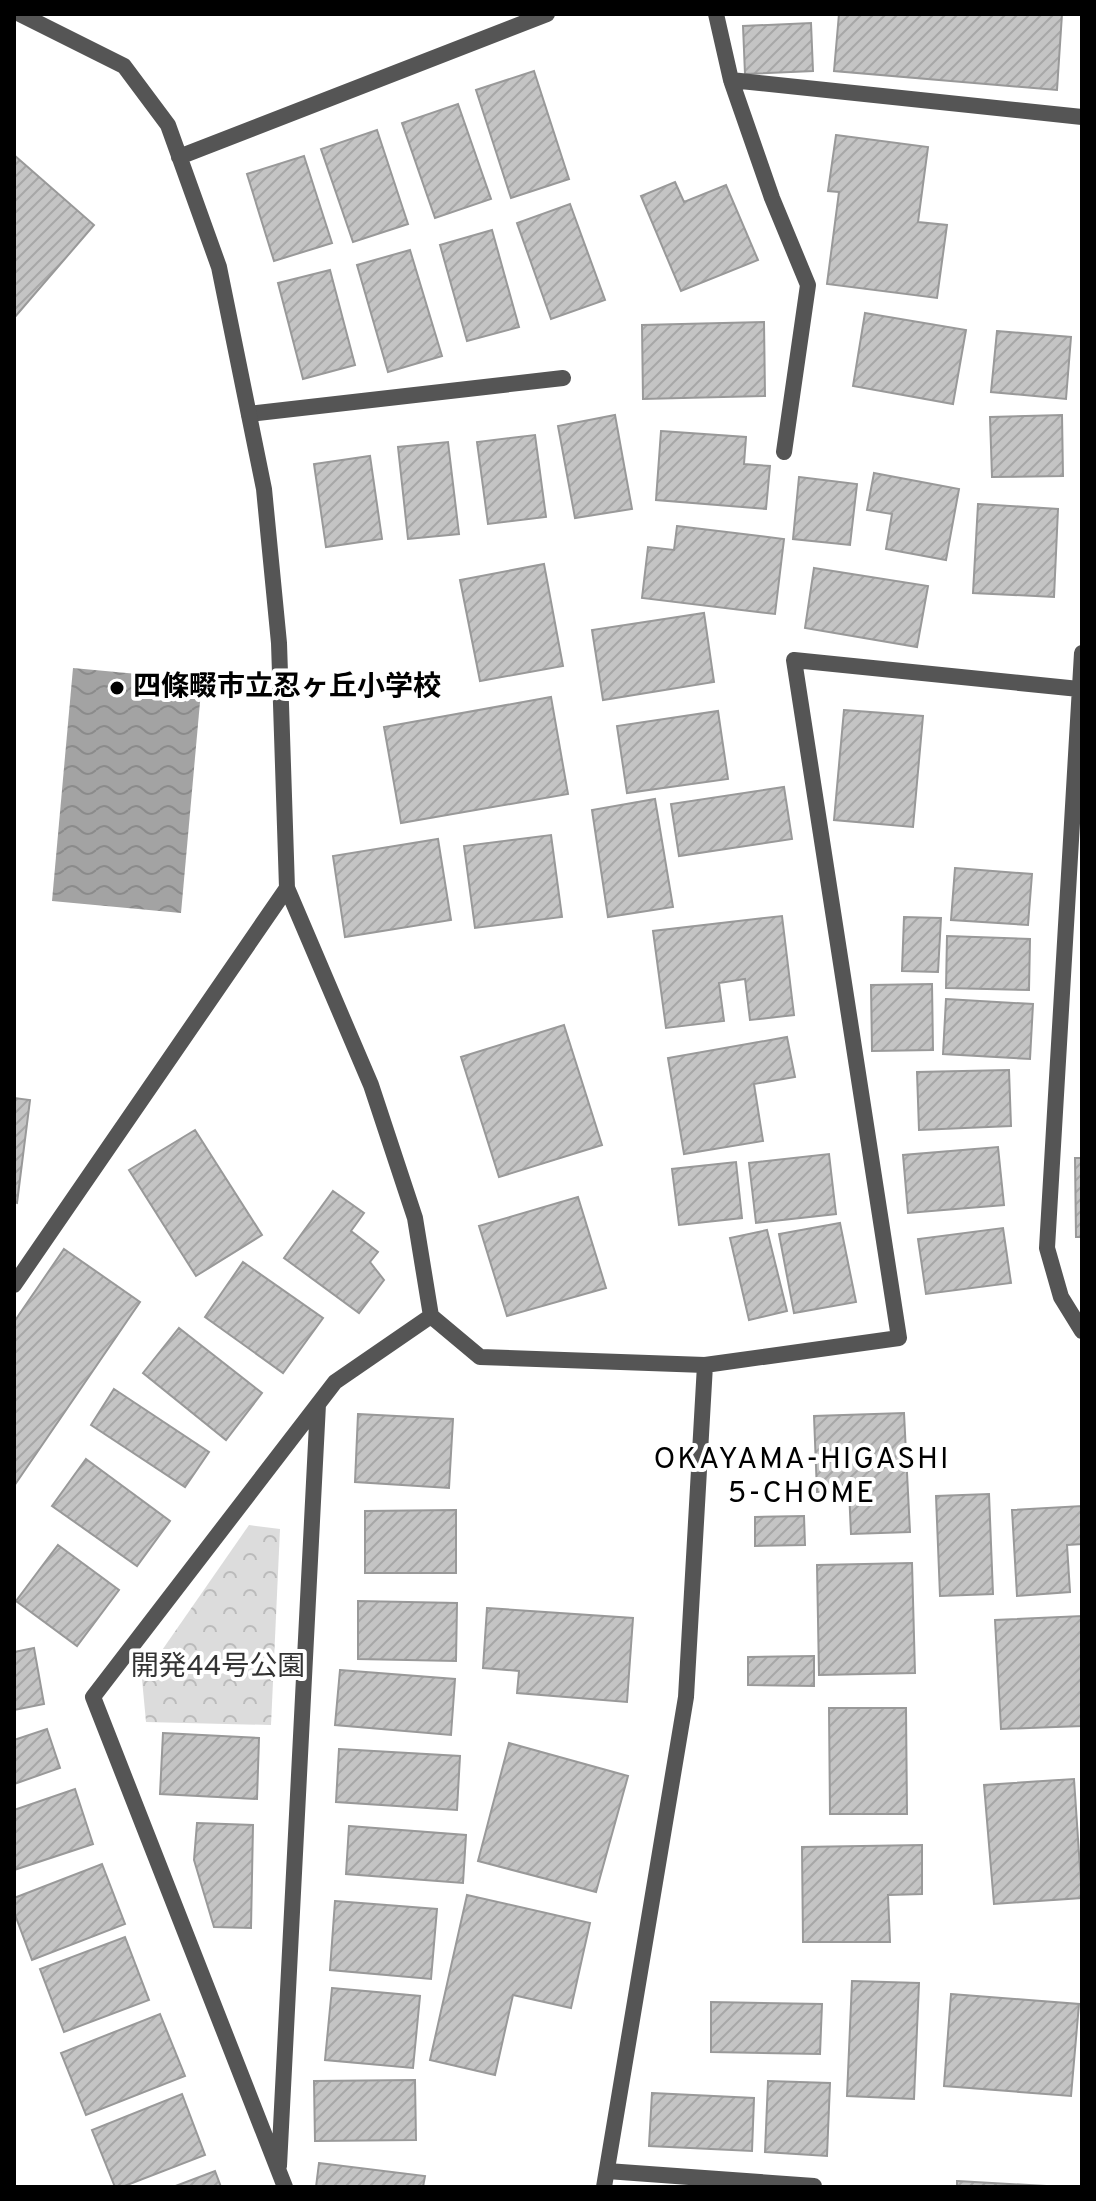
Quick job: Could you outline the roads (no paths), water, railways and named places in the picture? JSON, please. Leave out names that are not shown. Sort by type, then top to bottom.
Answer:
[{"type":"street","points":[[20,14],[124,66],[168,125],[219,267],[264,489],[279,643],[287,888],[371,1085],[415,1218],[431,1316],[480,1357],[705,1365],[899,1338],[794,660],[1079,689]]},
{"type":"street","points":[[179,157],[547,14]]},
{"type":"street","points":[[716,14],[731,80],[772,198],[808,285],[784,452]]},
{"type":"street","points":[[731,80],[1082,117]]},
{"type":"street","points":[[249,414],[563,378]]},
{"type":"street","points":[[1082,653],[1074,902],[1047,1248],[1061,1297],[1082,1331]]},
{"type":"street","points":[[14,1285],[287,888]]},
{"type":"street","points":[[285,2187],[93,1697],[335,1382],[431,1316]]},
{"type":"street","points":[[705,1365],[686,1697],[606,2179],[814,2186]]},
{"type":"street","points":[[279,2171],[318,1404]]},
{"type":"water","points":[[73,668],[202,680],[181,913],[52,901]]},
{"type":"place","name":"四條畷市立忍ヶ丘小学校","points":[[117,688]]},
{"type":"district","name":"OKAYAMA-HIGASHI 5-CHOME","points":[[802,1477]]},
{"type":"park label","name":"開発44号公園","points":[[218,1668]]}]
